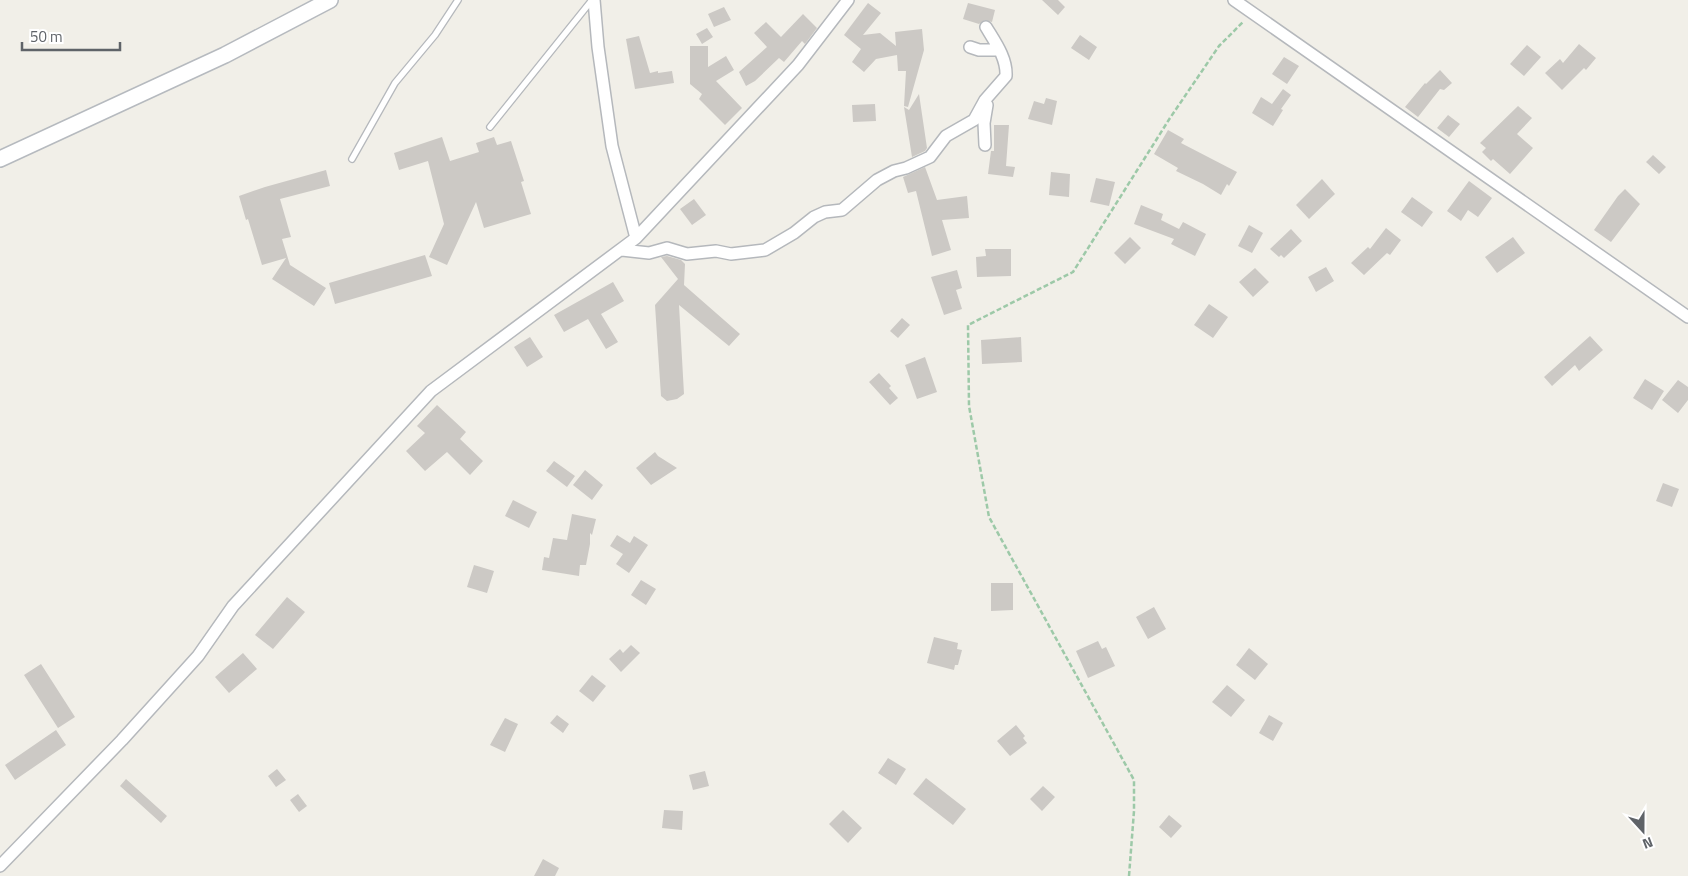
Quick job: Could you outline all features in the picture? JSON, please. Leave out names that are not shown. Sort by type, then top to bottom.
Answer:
[{"type":"main road","points":[[0,159],[225,55],[330,0]]},
{"type":"street","points":[[593,0],[612,146],[636,238]]},
{"type":"street","points":[[0,866],[122,740],[198,656],[233,606],[431,391],[636,238],[798,65],[848,0]]},
{"type":"street","points":[[1234,0],[1688,317]]},
{"type":"street","points":[[985,145],[980,120],[988,96],[1006,76],[1006,68],[999,50],[986,27]]},
{"type":"street","points":[[970,47],[979,50],[999,50]]},
{"type":"street","points":[[622,250],[649,253],[667,248],[687,254],[716,251],[731,254],[765,250],[794,233],[814,217],[824,212],[842,210],[877,180],[930,157],[946,136],[980,120]]},
{"type":"lane","points":[[352,159],[395,83],[435,35],[458,0]]},
{"type":"lane","points":[[490,127],[593,0]]},
{"type":"path","points":[[1129,876],[1134,811],[1134,780],[1089,695],[989,517],[969,406],[968,325],[1073,272],[1170,118],[1219,46],[1253,12]]},
{"type":"building","points":[[1042,0],[1058,0],[1065,7],[1058,15]]},
{"type":"building","points":[[868,3],[881,13],[863,35],[880,33],[896,46],[895,32],[922,29],[924,50],[908,107],[904,106],[906,71],[898,71],[897,55],[876,59],[864,72],[852,62],[861,49],[844,35]]},
{"type":"building","points":[[968,3],[995,10],[992,22],[985,20],[979,24],[963,19]]},
{"type":"building","points":[[724,7],[731,20],[714,27],[708,14]]},
{"type":"building","points":[[803,14],[817,28],[805,44],[802,41],[784,62],[779,58],[755,81],[746,86],[739,72],[767,47],[754,33],[766,22],[781,37]]},
{"type":"building","points":[[707,28],[713,37],[702,44],[696,34]]},
{"type":"building","points":[[1080,35],[1097,47],[1089,60],[1071,48]]},
{"type":"building","points":[[639,36],[650,73],[672,71],[674,83],[635,89],[626,39]]},
{"type":"building","points":[[1579,44],[1596,58],[1586,70],[1584,68],[1562,90],[1545,73],[1560,59],[1563,63]]},
{"type":"building","points":[[1527,45],[1541,57],[1524,76],[1510,64]]},
{"type":"building","points":[[690,46],[708,46],[708,67],[726,56],[734,70],[716,81],[742,108],[725,125],[699,99],[702,94],[690,84]]},
{"type":"building","points":[[1284,57],[1299,66],[1287,84],[1272,74]]},
{"type":"building","points":[[1440,70],[1452,83],[1444,90],[1440,89],[1418,117],[1405,107],[1425,83]]},
{"type":"building","points":[[1283,89],[1291,95],[1281,109],[1283,110],[1273,126],[1252,113],[1261,97],[1272,104]]},
{"type":"building","points":[[919,94],[927,148],[925,151],[912,157],[904,107],[909,110]]},
{"type":"building","points":[[1046,98],[1057,101],[1052,125],[1028,119],[1034,101],[1044,104]]},
{"type":"building","points":[[875,104],[876,121],[853,122],[852,105]]},
{"type":"building","points":[[1518,106],[1532,118],[1517,134],[1533,148],[1510,174],[1493,159],[1491,161],[1482,152],[1486,148],[1480,143]]},
{"type":"building","points":[[1448,115],[1460,124],[1449,137],[1437,128]]},
{"type":"building","points":[[994,125],[1009,125],[1006,166],[1015,167],[1013,177],[988,174],[991,151],[994,151]]},
{"type":"building","points":[[1168,130],[1184,139],[1181,143],[1237,172],[1221,195],[1176,171],[1178,168],[1154,154]]},
{"type":"building","points":[[442,137],[450,161],[479,152],[476,143],[494,137],[497,145],[511,141],[524,181],[521,182],[531,214],[484,228],[476,202],[447,265],[429,257],[444,224],[428,161],[399,170],[394,153]]},
{"type":"building","points":[[1653,155],[1666,167],[1659,174],[1646,162]]},
{"type":"building","points":[[925,167],[937,200],[967,196],[969,218],[942,220],[951,250],[932,256],[916,191],[908,193],[903,177]]},
{"type":"building","points":[[326,170],[330,186],[280,199],[291,237],[282,239],[290,265],[326,288],[314,306],[272,279],[286,258],[262,265],[239,196]]},
{"type":"building","points":[[1051,172],[1070,174],[1069,197],[1049,195]]},
{"type":"building","points":[[1096,178],[1115,182],[1109,206],[1090,202]]},
{"type":"building","points":[[1322,179],[1335,194],[1309,219],[1296,205]]},
{"type":"building","points":[[1469,181],[1492,198],[1478,217],[1468,210],[1461,221],[1447,211]]},
{"type":"building","points":[[1625,189],[1640,204],[1611,242],[1594,230]]},
{"type":"building","points":[[1412,197],[1433,212],[1422,227],[1401,212]]},
{"type":"building","points":[[694,199],[706,215],[692,225],[680,209]]},
{"type":"building","points":[[1141,205],[1163,214],[1161,220],[1179,229],[1183,222],[1206,234],[1195,256],[1171,244],[1174,239],[1134,224]]},
{"type":"building","points":[[1249,225],[1263,233],[1252,253],[1238,246]]},
{"type":"building","points":[[1386,228],[1401,240],[1390,255],[1387,253],[1364,275],[1351,263],[1368,247],[1370,249]]},
{"type":"building","points":[[1291,229],[1302,241],[1284,258],[1281,255],[1279,257],[1270,249]]},
{"type":"building","points":[[1130,237],[1141,248],[1125,264],[1114,253]]},
{"type":"building","points":[[1513,237],[1525,253],[1497,273],[1485,257]]},
{"type":"building","points":[[985,249],[1011,249],[1011,276],[977,277],[976,257],[986,256]]},
{"type":"building","points":[[425,255],[432,276],[335,304],[329,283]]},
{"type":"building","points":[[667,256],[681,260],[685,264],[684,285],[740,334],[729,346],[679,305],[684,394],[677,399],[667,401],[661,396],[655,305],[678,279],[661,257]]},
{"type":"building","points":[[1326,267],[1334,281],[1316,292],[1308,277]]},
{"type":"building","points":[[1255,268],[1269,282],[1253,297],[1239,282]]},
{"type":"building","points":[[957,270],[962,288],[956,290],[962,309],[944,315],[931,277]]},
{"type":"building","points":[[613,282],[624,301],[601,314],[618,342],[606,349],[588,319],[564,332],[554,315]]},
{"type":"building","points":[[1209,304],[1228,317],[1213,338],[1194,325]]},
{"type":"building","points":[[902,318],[910,325],[898,338],[890,331]]},
{"type":"building","points":[[1590,336],[1603,350],[1579,371],[1575,365],[1552,386],[1544,377]]},
{"type":"building","points":[[530,337],[543,357],[527,367],[514,347]]},
{"type":"building","points":[[1021,337],[1022,362],[982,364],[981,340]]},
{"type":"building","points":[[925,357],[937,392],[917,399],[905,365]]},
{"type":"building","points":[[879,373],[891,386],[889,388],[898,398],[890,405],[869,382]]},
{"type":"building","points":[[1645,379],[1664,391],[1652,410],[1633,398]]},
{"type":"building","points":[[1678,380],[1688,387],[1688,400],[1678,413],[1662,400]]},
{"type":"building","points":[[437,405],[466,432],[460,439],[483,461],[470,475],[447,452],[425,471],[406,451],[425,433],[417,426]]},
{"type":"building","points":[[655,452],[677,468],[651,485],[636,468]]},
{"type":"building","points":[[554,461],[575,476],[567,487],[546,471]]},
{"type":"building","points":[[585,470],[603,485],[592,500],[573,485]]},
{"type":"building","points":[[1663,483],[1679,489],[1672,507],[1656,501]]},
{"type":"building","points":[[513,500],[537,512],[529,528],[505,516]]},
{"type":"building","points":[[572,514],[596,519],[592,535],[590,533],[586,565],[580,565],[579,576],[542,570],[544,557],[549,558],[553,538],[567,540]]},
{"type":"building","points":[[617,535],[630,543],[634,536],[648,545],[629,573],[616,564],[623,554],[610,546]]},
{"type":"building","points":[[474,565],[494,571],[487,593],[467,587]]},
{"type":"building","points":[[641,580],[656,589],[646,605],[631,595]]},
{"type":"building","points":[[991,583],[1013,583],[1013,610],[991,611]]},
{"type":"building","points":[[287,597],[305,612],[273,649],[255,635]]},
{"type":"building","points":[[1154,607],[1166,629],[1148,639],[1136,617]]},
{"type":"building","points":[[934,637],[958,643],[957,649],[962,650],[958,665],[955,665],[954,670],[927,663]]},
{"type":"building","points":[[1098,641],[1102,649],[1106,647],[1115,666],[1088,678],[1076,651]]},
{"type":"building","points":[[631,645],[640,653],[621,672],[609,659],[620,649],[623,653]]},
{"type":"building","points":[[1249,648],[1268,664],[1255,680],[1236,665]]},
{"type":"building","points":[[243,653],[257,669],[229,693],[215,677]]},
{"type":"building","points":[[41,664],[75,717],[58,728],[24,675]]},
{"type":"building","points":[[592,675],[606,686],[593,702],[579,691]]},
{"type":"building","points":[[1227,685],[1245,700],[1231,717],[1212,702]]},
{"type":"building","points":[[557,715],[569,724],[563,733],[550,723]]},
{"type":"building","points":[[1269,715],[1283,723],[1273,741],[1259,733]]},
{"type":"building","points":[[505,718],[518,724],[505,752],[490,745]]},
{"type":"building","points":[[1016,725],[1025,736],[1023,738],[1027,743],[1010,756],[997,741]]},
{"type":"building","points":[[56,730],[66,745],[15,780],[5,765]]},
{"type":"building","points":[[888,758],[906,769],[896,785],[878,773]]},
{"type":"building","points":[[277,769],[286,780],[276,787],[268,776]]},
{"type":"building","points":[[705,771],[709,786],[693,790],[689,775]]},
{"type":"building","points":[[926,778],[966,809],[953,825],[913,794]]},
{"type":"building","points":[[126,779],[167,816],[161,823],[120,786]]},
{"type":"building","points":[[1043,786],[1055,797],[1042,811],[1030,799]]},
{"type":"building","points":[[298,794],[307,806],[299,812],[290,800]]},
{"type":"building","points":[[664,810],[683,811],[682,830],[662,828]]},
{"type":"building","points":[[843,810],[862,828],[848,843],[829,824]]},
{"type":"building","points":[[1169,815],[1182,826],[1171,838],[1159,827]]},
{"type":"building","points":[[543,859],[559,868],[555,876],[534,876]]}]
